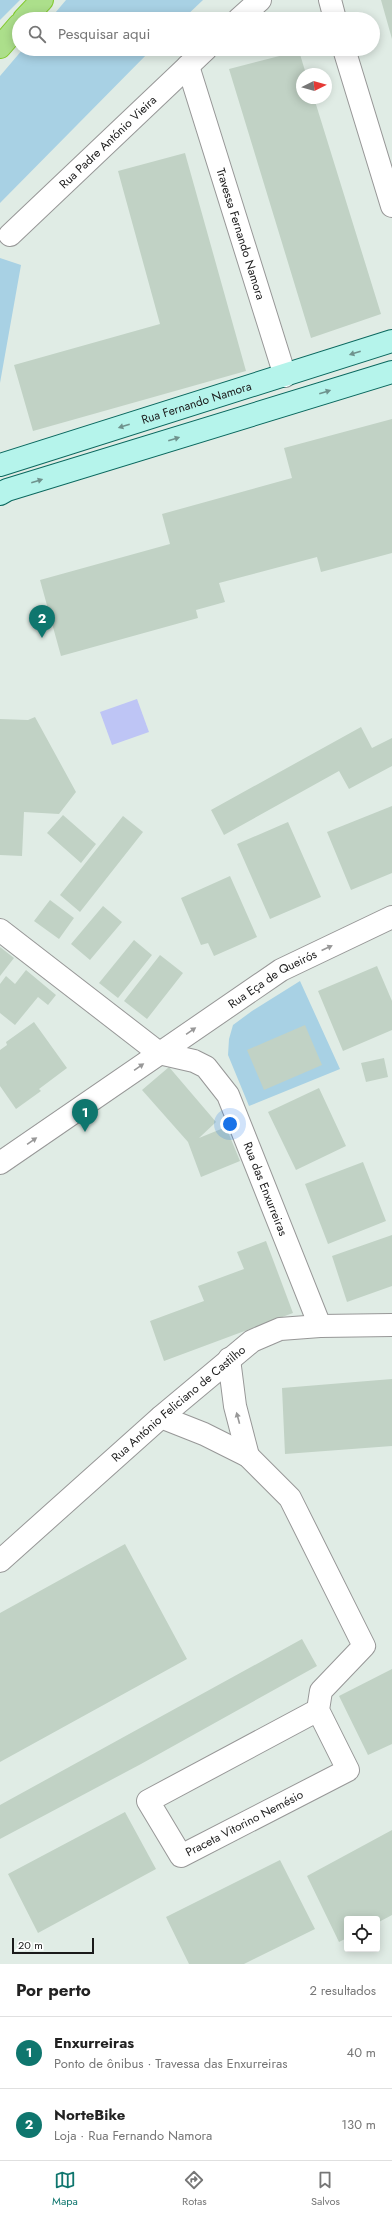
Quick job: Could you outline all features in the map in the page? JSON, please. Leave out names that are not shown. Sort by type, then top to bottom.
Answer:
[{"type":"highway","points":[[31,12],[42,0]]},
{"type":"highway","points":[[0,47],[12,33]]},
{"type":"main road","name":"Rua Fernando Namora","points":[[0,464],[392,341]]},
{"type":"main road","points":[[0,494],[7,490],[392,372]]},
{"type":"main road","name":"Travessa Fernando Namora","points":[[284,376],[292,402]]},
{"type":"street","points":[[247,12],[260,0]]},
{"type":"street","points":[[330,0],[333,12]]},
{"type":"street","name":"Rua Padre António Vieira","points":[[10,235],[199,56]]},
{"type":"street","points":[[346,56],[392,206]]},
{"type":"street","name":"Travessa Fernando Namora","points":[[188,66],[284,376]]},
{"type":"street","name":"Rua Eça de Queirós","points":[[0,1163],[280,970],[392,917]]},
{"type":"street","name":"Rua das Enxurreiras","points":[[0,930],[159,1053],[194,1061],[206,1068],[228,1095],[320,1326]]},
{"type":"street","name":"Rua António Feliciano de Castilho","points":[[0,1561],[161,1417],[252,1341],[280,1329],[320,1326],[392,1325]]},
{"type":"street","points":[[229,1359],[235,1406],[248,1456]]},
{"type":"street","points":[[161,1417],[204,1434],[248,1456],[290,1498],[364,1646],[321,1691],[318,1710]]},
{"type":"street","name":"Praceta Vitorino Nemésio","points":[[318,1710],[348,1770],[181,1856],[148,1800],[318,1710]]},
{"type":"shaded area","points":[[0,0],[20,0],[0,20]]},
{"type":"shaded area","points":[[66,0],[203,0],[190,12],[56,12]]},
{"type":"shaded area","points":[[17,56],[145,56],[0,203],[0,76]]},
{"type":"shaded area","points":[[0,258],[21,265],[0,383]]},
{"type":"shaded area","points":[[137,699],[149,732],[112,745],[100,712]]},
{"type":"shaded area","points":[[300,981],[340,1069],[249,1106],[228,1055],[229,1039],[233,1025],[252,1011]]},
{"type":"building","points":[[381,0],[392,0],[392,39]]},
{"type":"building","points":[[280,56],[301,56],[304,68],[296,68],[296,104],[316,104],[381,314],[311,338],[229,69]]},
{"type":"building","points":[[185,153],[246,371],[33,431],[14,365],[160,324],[118,171]]},
{"type":"building","points":[[392,419],[392,553],[321,572],[317,557],[219,583],[225,602],[196,610],[198,618],[61,656],[40,580],[170,544],[162,514],[292,478],[284,448]]},
{"type":"building","points":[[35,717],[76,792],[59,814],[24,812],[22,856],[0,855],[0,719],[28,720]]},
{"type":"building","points":[[361,727],[372,748],[392,738],[392,766],[349,789],[339,771],[224,835],[211,810]]},
{"type":"building","points":[[392,806],[392,873],[351,890],[327,832]]},
{"type":"building","points":[[63,815],[96,844],[81,863],[47,833]]},
{"type":"building","points":[[123,816],[143,832],[80,912],[60,895]]},
{"type":"building","points":[[288,822],[321,897],[270,919],[237,844]]},
{"type":"building","points":[[230,876],[257,937],[214,956],[208,943],[201,945],[181,898]]},
{"type":"building","points":[[50,900],[74,918],[59,939],[34,921]]},
{"type":"building","points":[[103,906],[122,922],[90,960],[71,944]]},
{"type":"building","points":[[134,940],[152,955],[118,998],[99,983]]},
{"type":"building","points":[[0,947],[14,958],[0,976]]},
{"type":"building","points":[[160,955],[183,973],[147,1019],[124,1001]]},
{"type":"building","points":[[377,966],[392,1001],[392,1030],[343,1051],[318,991]]},
{"type":"building","points":[[26,970],[56,995],[48,1005],[38,997],[15,1025],[0,1013],[0,984],[6,976],[15,984]]},
{"type":"building","points":[[34,1022],[67,1068],[39,1089],[41,1091],[16,1109],[0,1086],[0,1050],[7,1045],[6,1042]]},
{"type":"building","points":[[305,1025],[322,1065],[264,1090],[247,1050]]},
{"type":"building","points":[[384,1058],[388,1077],[366,1082],[361,1063]]},
{"type":"building","points":[[169,1067],[216,1122],[199,1138],[226,1127],[240,1161],[201,1177],[188,1142],[142,1090]]},
{"type":"building","points":[[319,1088],[346,1146],[296,1170],[268,1112]]},
{"type":"building","points":[[363,1162],[386,1221],[328,1244],[305,1184]]},
{"type":"building","points":[[392,1235],[392,1286],[347,1302],[332,1256]]},
{"type":"building","points":[[266,1241],[293,1313],[164,1361],[150,1321],[204,1301],[198,1286],[244,1269],[237,1252]]},
{"type":"building","points":[[392,1379],[392,1446],[285,1454],[282,1388]]},
{"type":"building","points":[[125,1544],[187,1659],[0,1762],[0,1613]]},
{"type":"building","points":[[302,1639],[317,1666],[141,1764],[0,1839],[0,1805]]},
{"type":"building","points":[[392,1669],[392,1744],[368,1755],[339,1696]]},
{"type":"building","points":[[125,1812],[156,1869],[38,1933],[8,1874]]},
{"type":"building","points":[[392,1830],[392,1915],[380,1921],[380,1916],[344,1916],[344,1940],[339,1942],[307,1876]]},
{"type":"building","points":[[280,1860],[315,1929],[244,1964],[189,1964],[166,1917]]},
{"type":"place","name":"NorteBike","points":[[42,638]]},
{"type":"place","name":"Enxurreiras","points":[[85,1132]]}]
